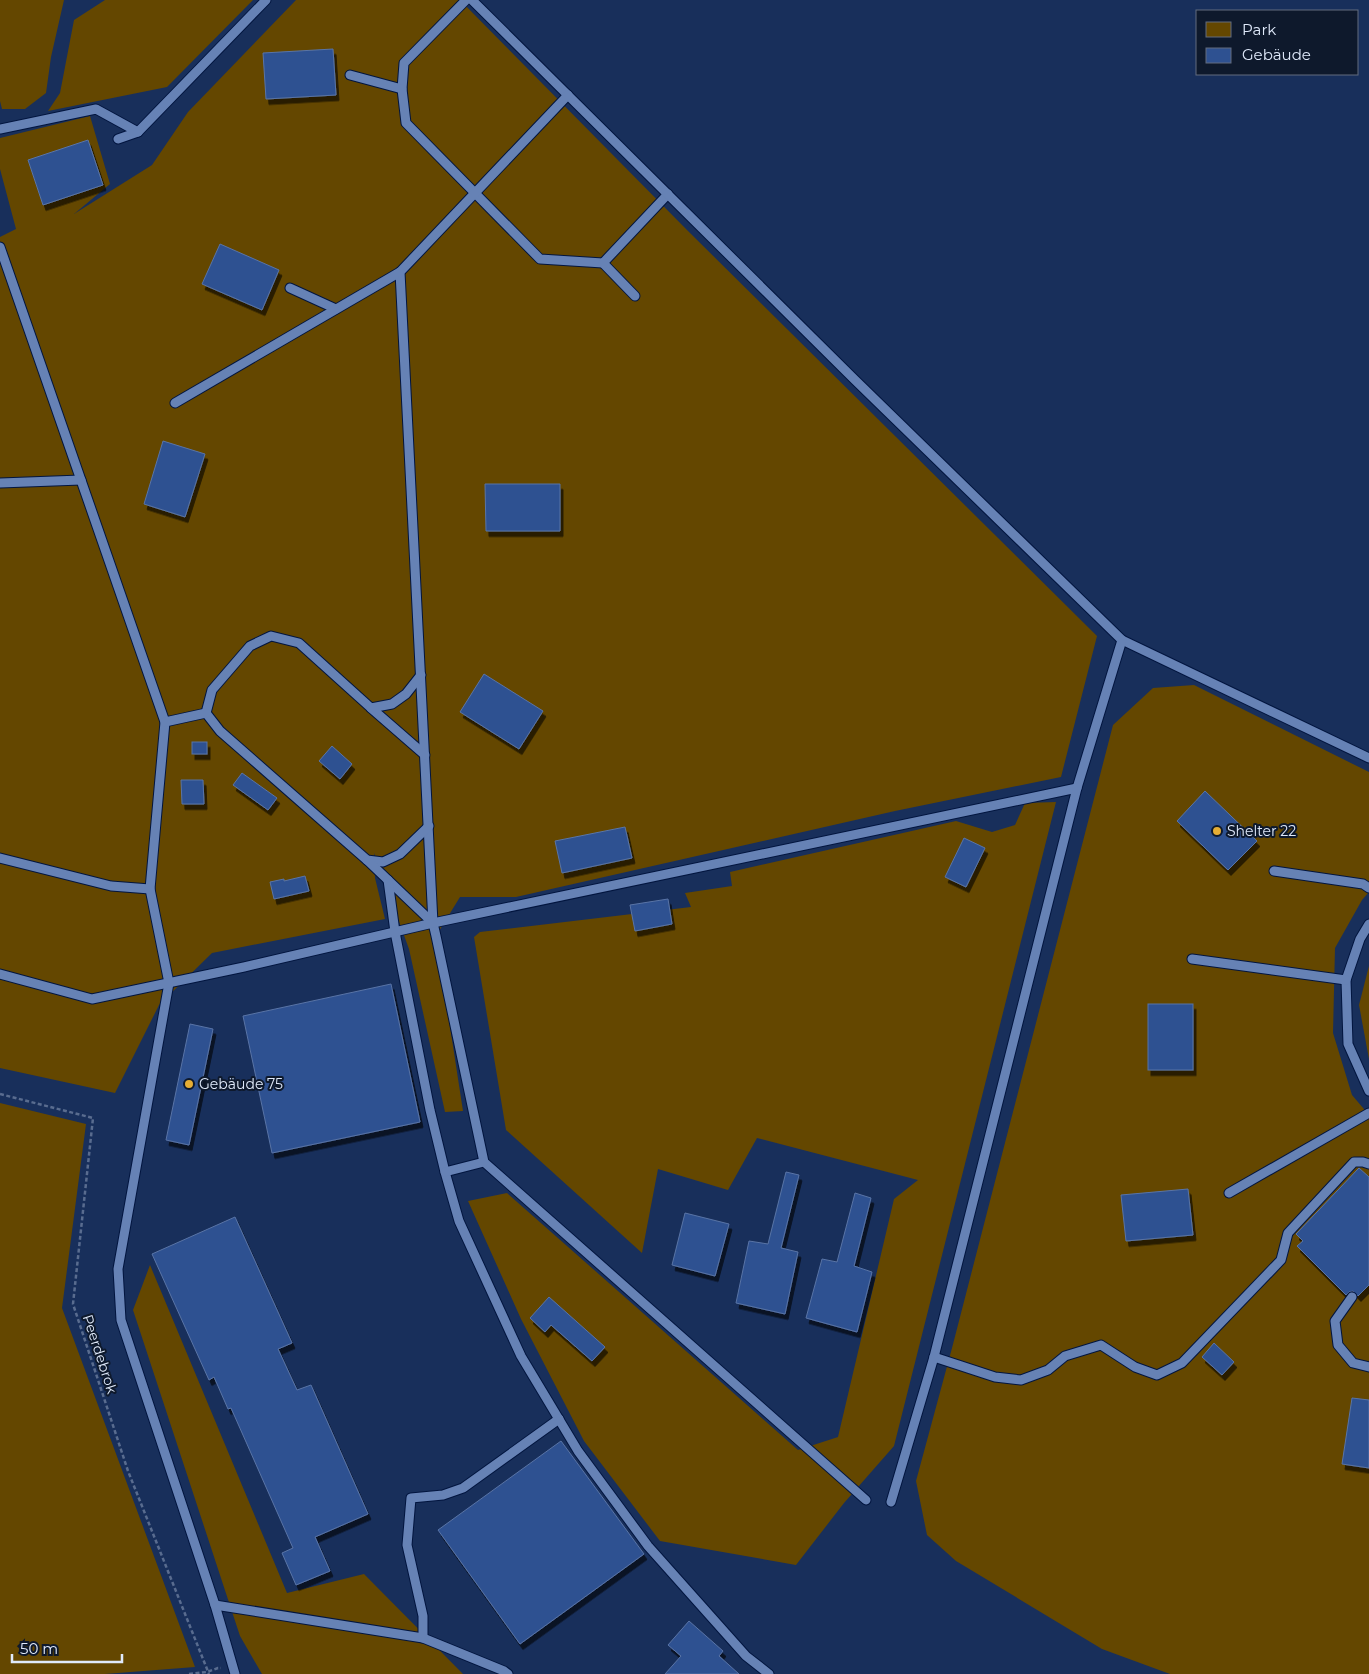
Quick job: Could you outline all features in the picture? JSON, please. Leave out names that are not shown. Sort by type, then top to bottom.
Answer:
[{"type":"lane","points":[[118,139],[138,132],[266,0]]},
{"type":"lane","points":[[466,0],[404,63],[402,89],[406,123],[540,259],[604,263],[635,296]]},
{"type":"lane","points":[[472,0],[862,387],[1122,640],[1369,758]]},
{"type":"lane","points":[[350,75],[402,89]]},
{"type":"lane","points":[[175,404],[400,272],[568,95]]},
{"type":"lane","points":[[0,129],[96,109],[138,132]]},
{"type":"lane","points":[[604,263],[668,194]]},
{"type":"lane","points":[[0,247],[165,722],[150,889],[169,983],[118,1269],[121,1320],[215,1605],[235,1674]]},
{"type":"lane","points":[[400,272],[433,923],[484,1162],[866,1500]]},
{"type":"lane","points":[[290,288],[336,309]]},
{"type":"lane","points":[[0,483],[81,480]]},
{"type":"lane","points":[[206,713],[212,690],[250,646],[271,636],[299,643],[424,755]]},
{"type":"lane","points":[[891,1502],[934,1357],[1077,788],[1122,640]]},
{"type":"lane","points":[[371,708],[392,704],[406,694],[421,675]]},
{"type":"lane","points":[[165,722],[206,713]]},
{"type":"lane","points":[[206,713],[220,731],[366,860],[433,923]]},
{"type":"lane","points":[[0,974],[92,999],[433,923],[1077,788]]},
{"type":"lane","points":[[366,860],[383,862],[400,854],[429,826]]},
{"type":"lane","points":[[0,858],[111,886],[150,889]]},
{"type":"lane","points":[[1274,871],[1363,884],[1369,888]]},
{"type":"lane","points":[[388,880],[395,932],[444,1172],[459,1221],[521,1356],[578,1452],[648,1546],[746,1656],[769,1674]]},
{"type":"lane","points":[[1369,924],[1360,939],[1346,980],[1348,1044],[1369,1090]]},
{"type":"lane","points":[[1192,959],[1346,980]]},
{"type":"lane","points":[[1229,1194],[1369,1113]]},
{"type":"lane","points":[[444,1172],[484,1162]]},
{"type":"lane","points":[[934,1357],[995,1377],[1021,1380],[1048,1370],[1064,1356],[1101,1345],[1134,1367],[1157,1375],[1182,1363],[1281,1260],[1288,1233],[1354,1162],[1369,1164]]},
{"type":"lane","points":[[1352,1297],[1335,1321],[1338,1345],[1353,1363],[1369,1367]]},
{"type":"lane","points":[[423,1638],[423,1616],[407,1545],[411,1498],[443,1496],[463,1488],[559,1420]]},
{"type":"lane","points":[[215,1605],[423,1638],[508,1674]]},
{"type":"path","name":"Peerdebrok","points":[[0,1094],[93,1118],[73,1304],[128,1471],[208,1673]]},
{"type":"path","points":[[189,1674],[208,1673]]},
{"type":"green space","points":[[0,0],[64,0],[51,57],[46,93],[25,109],[2,109],[0,101]]},
{"type":"green space","points":[[105,0],[253,0],[167,87],[48,111],[60,93],[74,20]]},
{"type":"green space","points":[[296,0],[460,0],[687,230],[1097,636],[1061,777],[895,811],[516,897],[460,897],[436,936],[463,1111],[445,1112],[409,949],[374,853],[375,878],[385,919],[212,953],[159,1005],[115,1093],[0,1068],[0,237],[16,229],[0,169],[0,138],[90,116],[110,184],[74,214],[152,165],[188,112]]},
{"type":"green space","points":[[1194,685],[1369,772],[1369,892],[1362,900],[1335,948],[1333,1033],[1352,1095],[1369,1115],[1369,1674],[1170,1674],[1102,1649],[956,1561],[927,1535],[916,1481],[1113,725],[1153,688]]},
{"type":"green space","points":[[1056,802],[894,1446],[844,1503],[796,1565],[660,1541],[584,1441],[521,1319],[468,1201],[507,1193],[798,1450],[838,1437],[894,1199],[918,1180],[757,1138],[728,1190],[658,1169],[642,1253],[506,1130],[474,937],[480,932],[691,907],[685,893],[732,886],[730,872],[956,821],[992,832],[1015,825],[1025,803]]},
{"type":"green space","points":[[1369,966],[1369,1059],[1359,1005]]},
{"type":"green space","points":[[0,1103],[86,1124],[62,1308],[195,1667],[105,1674],[0,1674]]},
{"type":"green space","points":[[150,1265],[287,1593],[364,1574],[463,1674],[262,1674],[240,1636],[133,1310]]},
{"type":"building","points":[[333,49],[336,95],[266,99],[263,53]]},
{"type":"building","points":[[88,140],[103,185],[43,205],[28,160]]},
{"type":"building","points":[[220,244],[279,270],[262,310],[202,284]]},
{"type":"building","points":[[163,441],[205,454],[185,517],[144,504]]},
{"type":"building","points":[[485,484],[560,484],[560,531],[486,531]]},
{"type":"building","points":[[484,674],[543,711],[519,749],[460,712]]},
{"type":"building","points":[[192,742],[207,742],[207,754],[192,754]]},
{"type":"building","points":[[332,746],[352,764],[340,779],[319,761]]},
{"type":"building","points":[[242,773],[277,798],[268,810],[233,785]]},
{"type":"building","points":[[181,780],[203,780],[204,804],[182,804]]},
{"type":"building","name":"Shelter 22","points":[[1205,791],[1257,841],[1228,870],[1177,821]]},
{"type":"building","points":[[625,827],[632,858],[562,873],[555,841]]},
{"type":"building","points":[[964,838],[985,848],[966,887],[945,877]]},
{"type":"building","points":[[305,876],[309,891],[274,899],[270,882]]},
{"type":"building","points":[[668,899],[672,924],[635,931],[630,905]]},
{"type":"building","points":[[391,984],[420,1122],[272,1153],[243,1016]]},
{"type":"building","points":[[1148,1004],[1193,1004],[1193,1070],[1148,1070]]},
{"type":"building","name":"Gebäude 75","points":[[190,1024],[213,1029],[189,1145],[166,1140]]},
{"type":"building","points":[[1359,1168],[1369,1177],[1369,1285],[1358,1296],[1353,1291],[1346,1295],[1297,1246],[1303,1241],[1296,1234]]},
{"type":"building","points":[[786,1172],[799,1175],[781,1248],[798,1252],[785,1314],[736,1303],[749,1241],[768,1244]]},
{"type":"building","points":[[1188,1189],[1193,1235],[1126,1241],[1121,1195]]},
{"type":"building","points":[[855,1193],[871,1198],[854,1266],[872,1272],[857,1332],[806,1318],[822,1259],[837,1262]]},
{"type":"building","points":[[685,1213],[729,1224],[715,1276],[672,1265]]},
{"type":"building","points":[[235,1217],[292,1343],[278,1349],[297,1390],[311,1385],[368,1514],[315,1537],[330,1571],[296,1585],[282,1553],[293,1548],[231,1408],[228,1409],[214,1377],[209,1380],[152,1254]]},
{"type":"building","points":[[549,1297],[605,1347],[592,1361],[551,1325],[545,1332],[530,1318]]},
{"type":"building","points":[[1214,1343],[1234,1362],[1222,1375],[1202,1357]]},
{"type":"building","points":[[1352,1398],[1369,1400],[1369,1468],[1342,1464]]},
{"type":"building","points":[[561,1441],[644,1554],[520,1644],[438,1530]]},
{"type":"building","points":[[689,1621],[723,1651],[719,1656],[739,1674],[665,1674],[681,1656],[668,1645]]},
{"type":"place","name":"Shelter 22","points":[[1217,831]]},
{"type":"place","name":"Gebäude 75","points":[[189,1084]]}]
